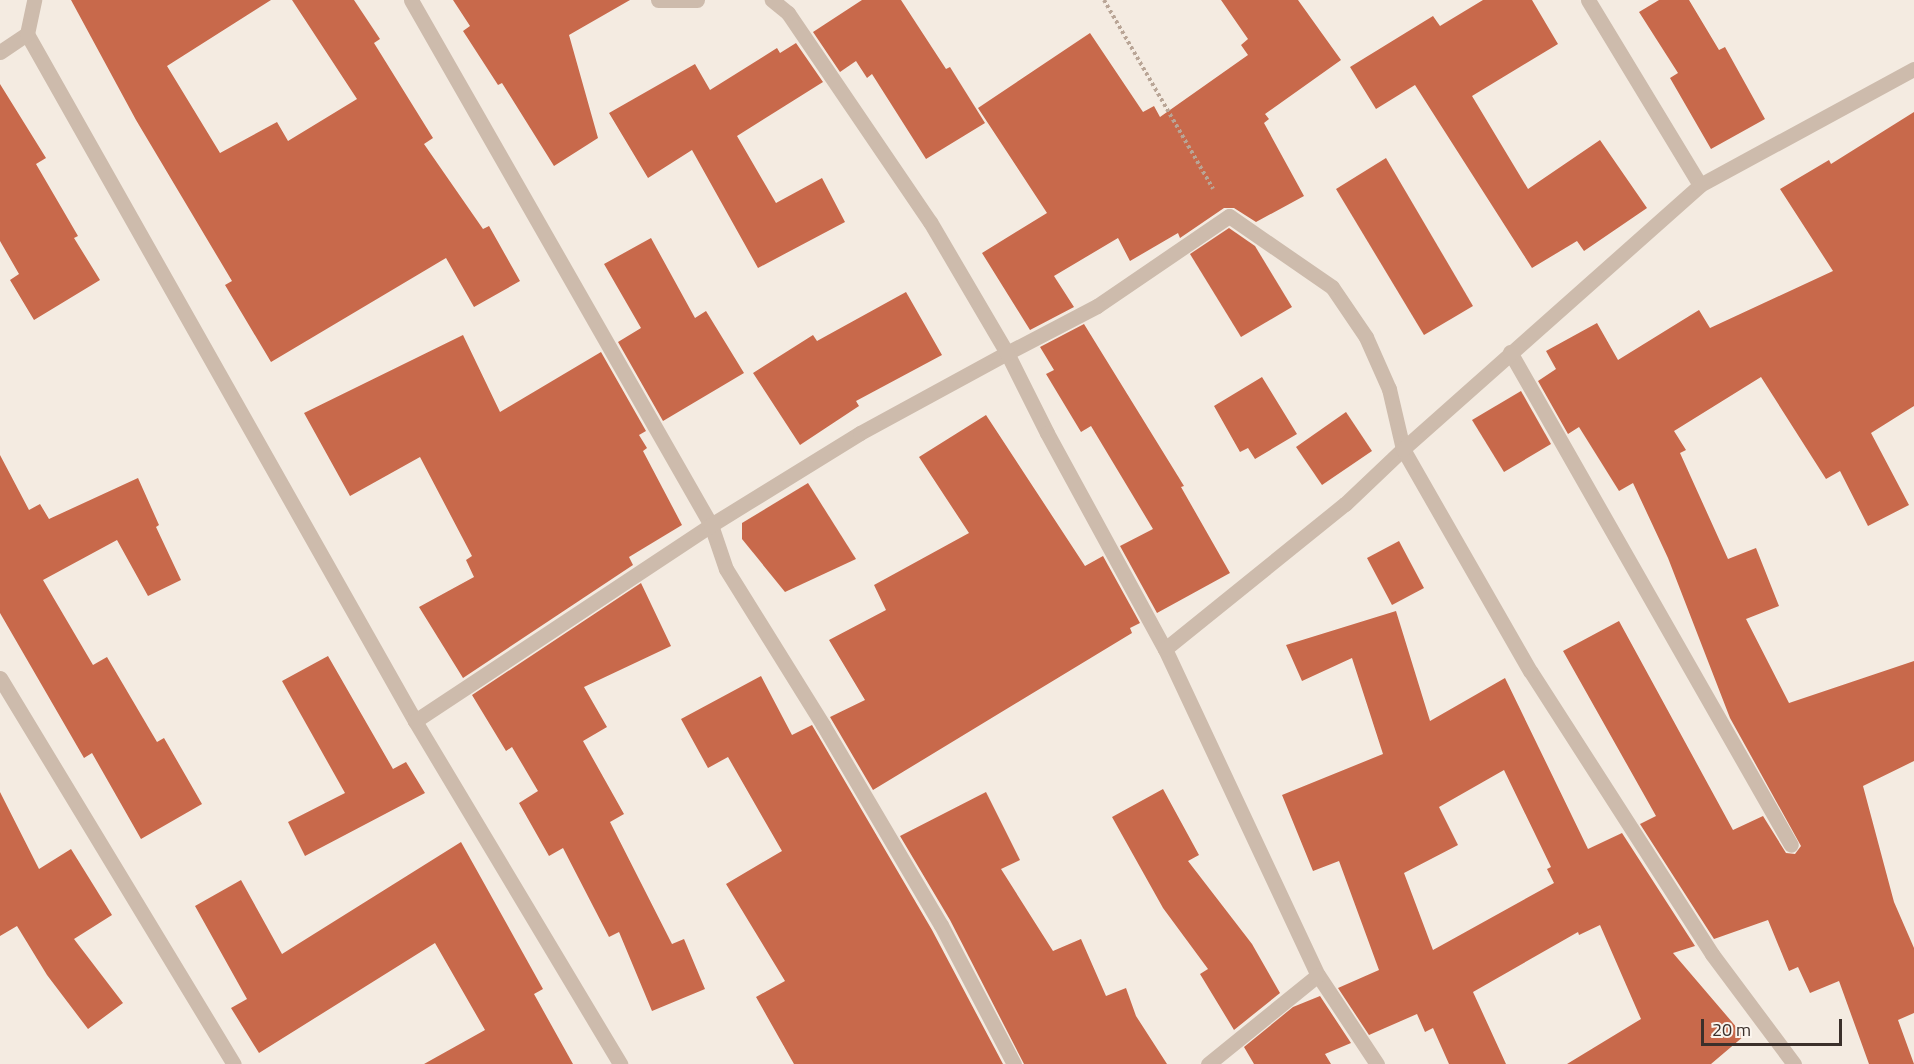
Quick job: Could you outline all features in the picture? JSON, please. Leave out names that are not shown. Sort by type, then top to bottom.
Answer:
[{"type":"street","points":[[34,0],[27,34],[415,721],[620,1064]]},
{"type":"street","points":[[411,0],[711,525],[726,569],[823,725],[941,925],[1014,1064]]},
{"type":"street","points":[[658,0],[697,0]]},
{"type":"street","points":[[772,0],[788,13],[924,213],[1007,353],[1047,433],[1165,649],[1318,975],[1377,1064]]},
{"type":"street","points":[[1588,0],[1700,185]]},
{"type":"street","points":[[0,52],[27,34]]},
{"type":"street","points":[[1165,649],[1345,504],[1510,352],[1700,185],[1914,69]]},
{"type":"street","points":[[415,721],[711,525],[860,433],[1097,306],[1229,216],[1332,287],[1366,337],[1389,389],[1403,449],[1530,671],[1712,954],[1794,1064]]},
{"type":"street","points":[[1510,352],[1791,845]]},
{"type":"street","points":[[0,678],[234,1064]]},
{"type":"street","points":[[1208,1064],[1318,975]]},
{"type":"path","points":[[1104,0],[1229,216]]},
{"type":"building","points":[[71,0],[271,0],[167,66],[220,153],[277,122],[288,141],[357,99],[292,0],[354,0],[380,39],[374,43],[433,138],[424,144],[483,229],[489,226],[520,281],[474,307],[446,258],[271,362],[225,285],[232,281],[136,120]]},
{"type":"building","points":[[453,0],[630,0],[569,35],[598,138],[554,166],[502,83],[498,85],[463,31],[470,26]]},
{"type":"building","points":[[862,0],[901,0],[946,69],[950,67],[985,123],[926,159],[872,74],[867,78],[856,61],[840,72],[813,32]]},
{"type":"building","points":[[1221,0],[1298,0],[1341,60],[1265,114],[1269,119],[1264,123],[1304,196],[1256,222],[1234,208],[1224,208],[1180,238],[1178,233],[1130,261],[1118,238],[1054,276],[1074,307],[1030,330],[982,253],[1047,213],[978,108],[1090,33],[1143,112],[1154,106],[1160,117],[1248,55],[1241,45],[1248,39]]},
{"type":"building","points":[[1483,0],[1532,0],[1558,44],[1472,96],[1528,189],[1600,140],[1647,208],[1584,251],[1577,241],[1532,268],[1415,85],[1376,109],[1350,67],[1433,16],[1440,26]]},
{"type":"building","points":[[1659,0],[1689,0],[1719,50],[1725,47],[1765,119],[1711,149],[1670,78],[1678,73],[1639,12]]},
{"type":"building","points":[[796,43],[823,82],[737,136],[776,203],[822,178],[845,222],[758,268],[692,150],[648,178],[609,113],[695,64],[710,90],[777,48],[780,53]]},
{"type":"building","points":[[0,84],[46,158],[36,164],[78,236],[74,238],[100,280],[34,320],[10,280],[19,274],[0,241]]},
{"type":"building","points":[[1914,112],[1914,406],[1871,433],[1909,505],[1868,526],[1840,471],[1826,479],[1761,377],[1674,431],[1686,450],[1680,453],[1728,559],[1756,548],[1779,606],[1746,619],[1789,703],[1914,661],[1914,761],[1863,786],[1894,902],[1914,948],[1914,1013],[1898,1020],[1914,1064],[1869,1064],[1839,981],[1810,993],[1798,967],[1789,971],[1768,920],[1714,939],[1640,824],[1656,816],[1563,651],[1619,621],[1733,830],[1763,816],[1786,853],[1795,854],[1801,846],[1730,718],[1668,558],[1633,483],[1619,491],[1579,427],[1568,434],[1538,381],[1556,369],[1546,351],[1597,323],[1618,360],[1699,310],[1710,328],[1833,271],[1780,189],[1829,160],[1831,164]]},
{"type":"building","points":[[1386,158],[1473,306],[1424,335],[1336,189]]},
{"type":"building","points":[[1229,228],[1255,246],[1292,307],[1241,337],[1190,254]]},
{"type":"building","points":[[651,238],[695,318],[706,311],[744,373],[663,421],[618,342],[641,328],[604,264]]},
{"type":"building","points":[[906,292],[942,355],[856,401],[859,406],[800,445],[753,373],[813,335],[817,341]]},
{"type":"building","points":[[1084,324],[1184,486],[1181,487],[1230,573],[1157,613],[1120,546],[1153,529],[1091,426],[1081,432],[1046,374],[1054,370],[1040,347]]},
{"type":"building","points":[[463,335],[500,412],[601,352],[646,431],[639,435],[647,448],[643,451],[682,525],[629,557],[633,565],[463,678],[419,607],[474,577],[466,560],[472,556],[420,457],[350,496],[304,413]]},
{"type":"building","points":[[1262,377],[1297,434],[1255,459],[1248,448],[1240,452],[1214,406]]},
{"type":"building","points":[[1521,391],[1551,444],[1504,472],[1472,420]]},
{"type":"building","points":[[1346,412],[1372,451],[1322,485],[1296,447]]},
{"type":"building","points":[[986,415],[1085,566],[1103,556],[1140,623],[1130,628],[1132,633],[873,790],[830,717],[865,700],[829,640],[886,610],[874,585],[969,533],[919,457]]},
{"type":"building","points":[[0,455],[29,510],[40,504],[49,519],[138,478],[159,525],[156,527],[181,580],[148,596],[117,540],[43,580],[93,665],[107,657],[157,742],[164,738],[202,804],[141,839],[92,753],[84,758],[0,613]]},
{"type":"building","points":[[808,483],[856,559],[785,592],[742,539],[742,523]]},
{"type":"building","points":[[1399,541],[1424,588],[1392,605],[1367,558]]},
{"type":"building","points":[[641,583],[671,646],[584,687],[607,727],[583,741],[624,814],[610,822],[672,944],[684,939],[705,989],[652,1011],[619,932],[609,937],[563,848],[549,856],[519,803],[538,791],[512,747],[506,751],[472,695]]},
{"type":"building","points":[[1396,611],[1430,721],[1505,678],[1588,849],[1622,833],[1695,946],[1673,953],[1744,1036],[1711,1064],[1567,1064],[1641,1019],[1600,925],[1579,935],[1578,932],[1473,992],[1506,1064],[1449,1064],[1433,1028],[1425,1032],[1417,1014],[1369,1035],[1338,988],[1379,970],[1339,861],[1313,871],[1282,795],[1383,754],[1352,658],[1302,681],[1286,645]],"holes":[[[1504,770],[1551,867],[1547,869],[1554,883],[1433,950],[1404,873],[1458,845],[1439,807]]]},
{"type":"building","points":[[328,656],[393,769],[406,762],[425,793],[305,856],[288,822],[345,793],[282,681]]},
{"type":"building","points":[[761,676],[792,735],[812,725],[932,930],[1003,1064],[794,1064],[756,997],[785,981],[726,884],[782,851],[728,757],[708,768],[681,719]]},
{"type":"building","points":[[1163,789],[1199,855],[1188,861],[1252,944],[1280,993],[1234,1030],[1200,974],[1208,969],[1163,908],[1112,817]]},
{"type":"building","points":[[0,792],[39,869],[71,849],[112,915],[74,939],[123,1003],[88,1029],[47,975],[17,926],[0,936]]},
{"type":"building","points":[[986,792],[1020,860],[1001,869],[1053,951],[1081,939],[1106,996],[1126,988],[1136,1016],[1167,1064],[1024,1064],[950,920],[900,836]]},
{"type":"building","points":[[461,842],[543,989],[534,994],[573,1064],[424,1064],[485,1030],[435,943],[259,1053],[231,1008],[247,999],[195,906],[241,880],[282,954]]},
{"type":"building","points":[[1320,996],[1351,1043],[1325,1054],[1331,1064],[1254,1064],[1244,1047],[1293,1007]]}]
